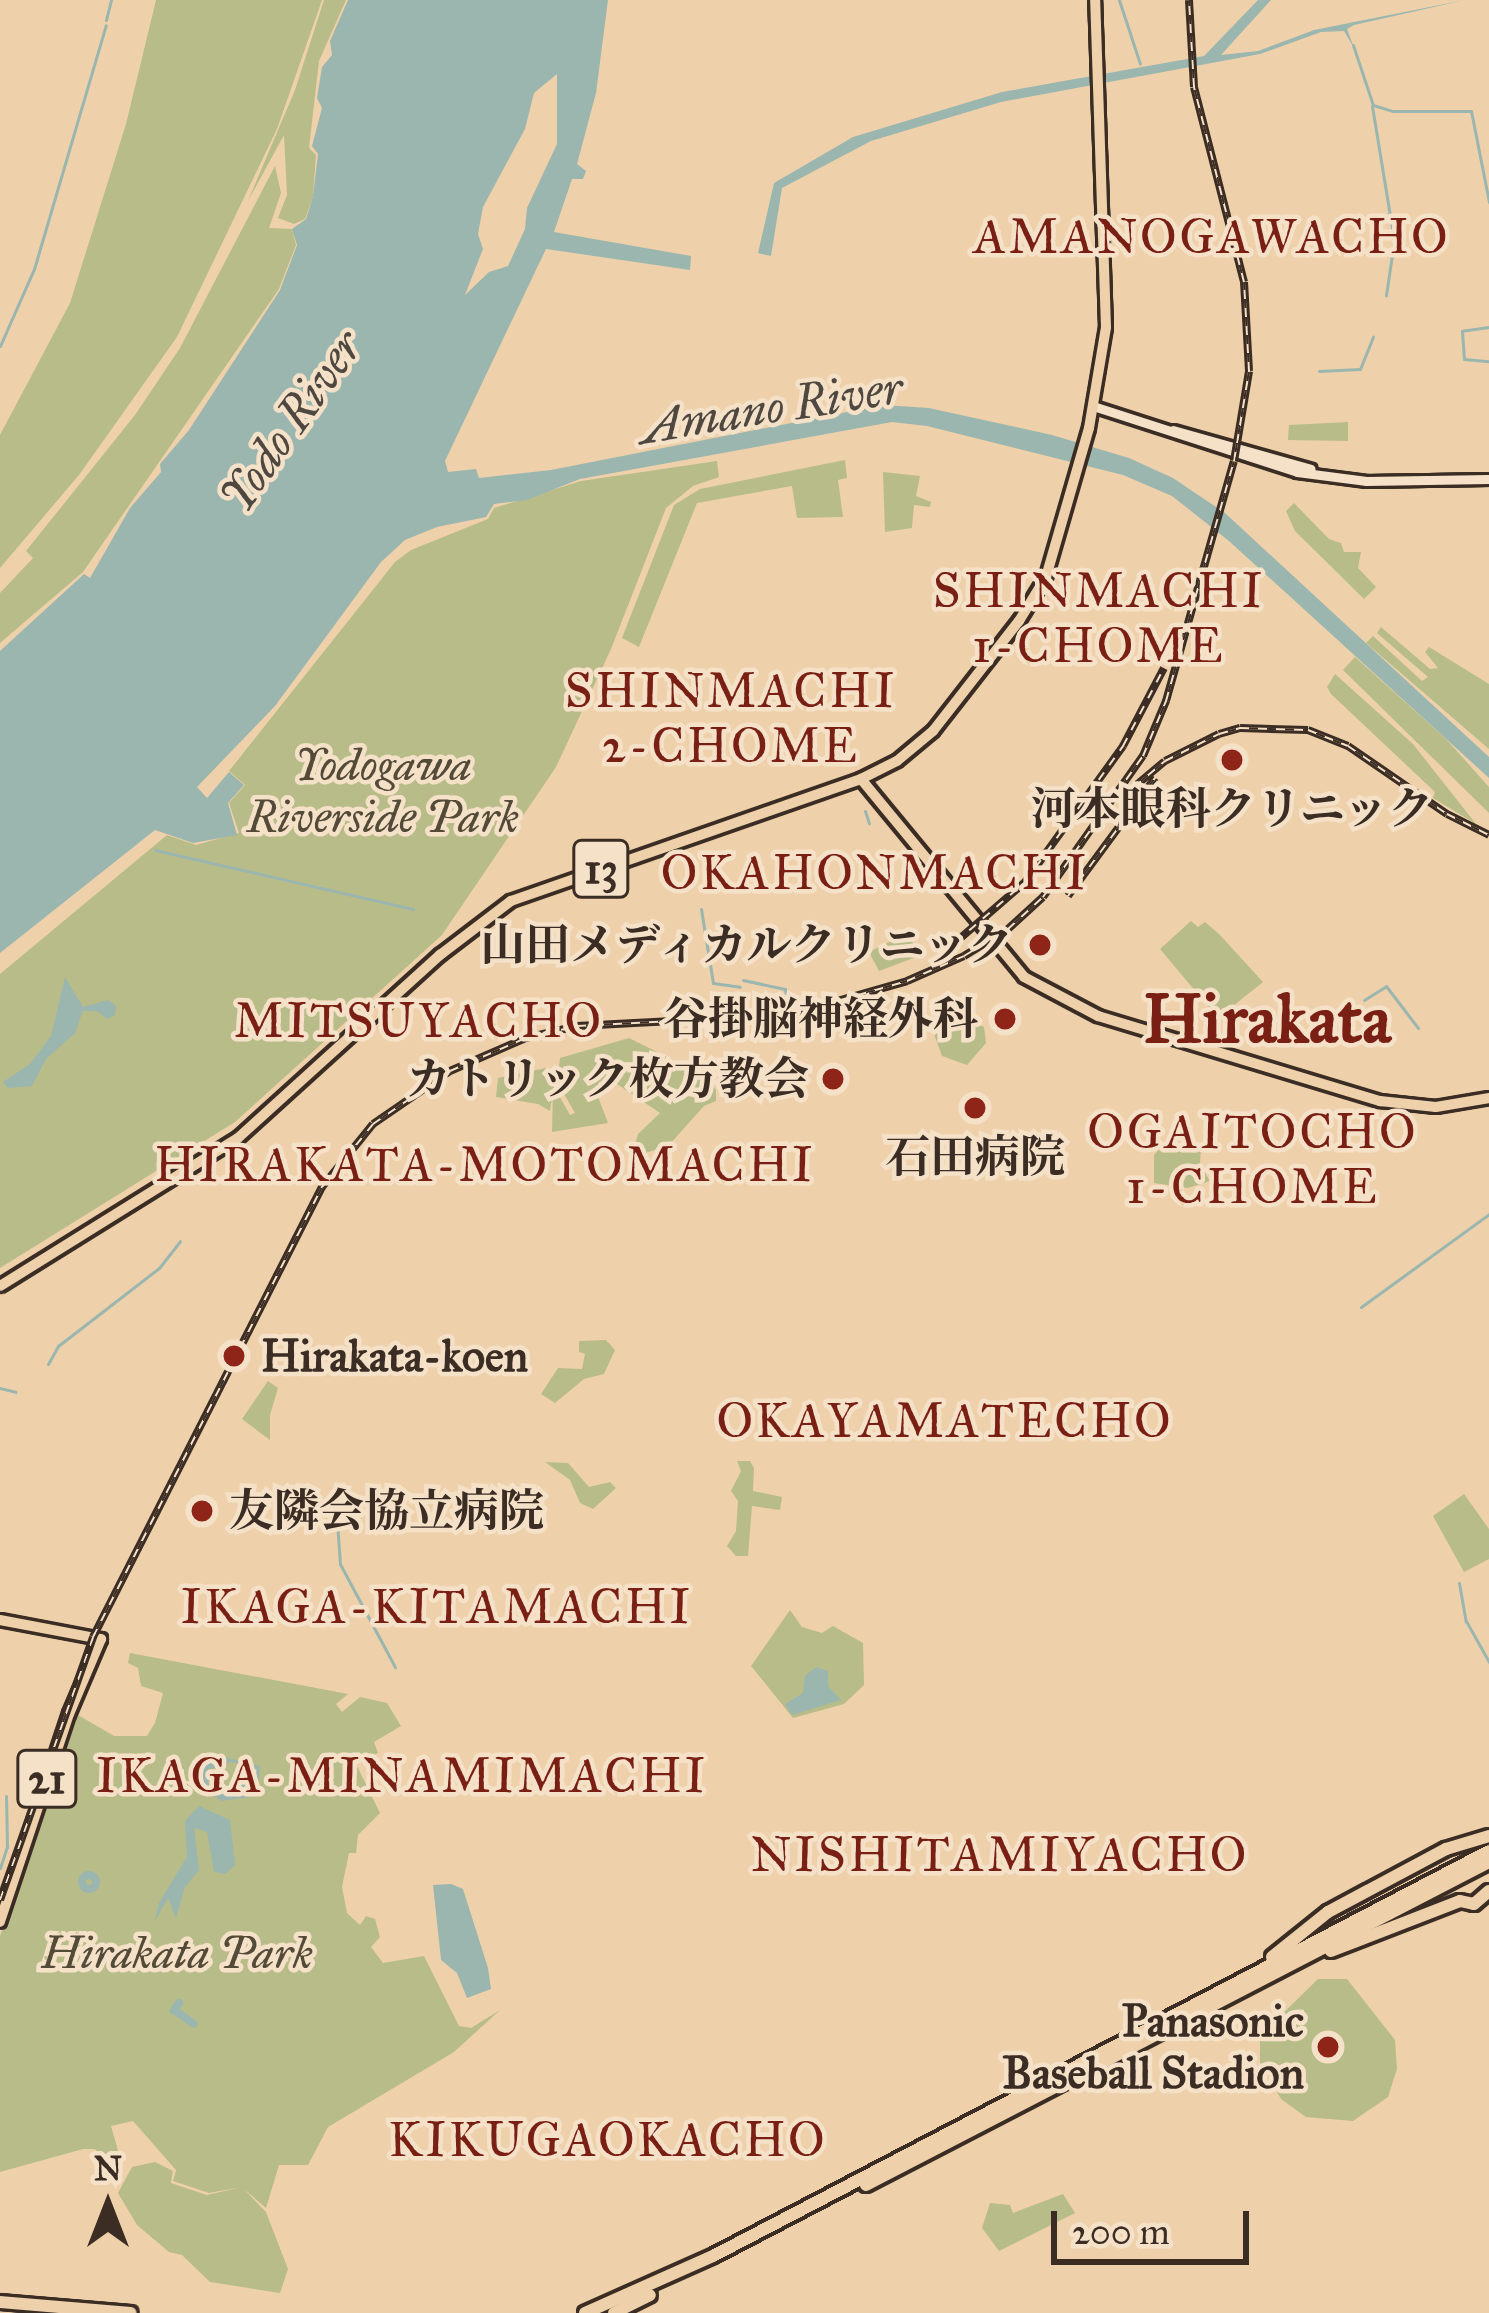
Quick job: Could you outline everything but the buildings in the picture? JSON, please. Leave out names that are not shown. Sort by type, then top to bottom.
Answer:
[{"type":"highway","points":[[1184,2009],[1275,1955],[1328,1912],[1446,1849],[1489,1836]]},
{"type":"highway","points":[[614,2313],[1307,1957],[1489,1851]]},
{"type":"highway","points":[[715,2259],[1184,2009],[1489,1862]]},
{"type":"highway","points":[[1307,1957],[1460,1901],[1474,1904],[1489,1891]]},
{"type":"highway","points":[[585,2313],[661,2286]]},
{"type":"highway","points":[[0,2306],[66,2313]]},
{"type":"highway","points":[[0,2306],[131,2313]]},
{"type":"main road","name":"13","points":[[0,1286],[238,1138],[440,955],[511,901],[861,778],[897,761],[933,731],[1027,611],[1054,559],[1089,428],[1106,327],[1095,0]]},
{"type":"main road","points":[[1093,406],[1297,472],[1334,478],[1489,479]]},
{"type":"main road","points":[[861,778],[1024,977],[1098,1016],[1380,1101],[1436,1107],[1489,1098]]},
{"type":"main road","name":"21","points":[[0,1620],[101,1639],[69,1714],[0,1922]]},
{"type":"green space","points":[[156,0],[322,0],[277,129],[177,337],[79,475],[0,568],[0,435],[70,303],[126,124]]},
{"type":"green space","points":[[324,0],[346,0],[319,61],[309,148],[316,155],[313,196],[305,219],[294,224],[278,218],[287,195],[284,135],[248,201],[295,90]]},
{"type":"green space","points":[[275,166],[281,193],[269,228],[292,229],[296,245],[279,289],[83,572],[0,643],[0,593],[33,558],[26,551],[135,415],[180,348]]},
{"type":"green space","points":[[1348,422],[1348,441],[1288,440],[1289,425]]},
{"type":"green space","points":[[845,460],[847,478],[838,480],[843,517],[797,518],[792,486],[697,503],[639,647],[622,638],[674,505],[700,489]]},
{"type":"green space","name":"Yodogawa Riverside Park","points":[[717,461],[719,477],[693,486],[666,508],[611,649],[556,767],[442,935],[235,1122],[0,1268],[0,974],[167,835],[196,845],[239,833],[229,803],[245,785],[229,771],[395,562],[411,550],[488,519],[494,508],[581,481]]},
{"type":"green space","points":[[883,472],[920,476],[916,496],[931,502],[930,507],[914,505],[912,528],[885,532]]},
{"type":"green space","points":[[1294,503],[1329,539],[1341,543],[1344,552],[1361,552],[1358,568],[1376,587],[1364,599],[1295,531],[1286,511]]},
{"type":"green space","points":[[1381,627],[1430,669],[1438,668],[1425,652],[1429,647],[1489,684],[1489,749],[1366,643],[1373,636],[1422,681],[1428,677],[1377,633]]},
{"type":"green space","points":[[1355,657],[1446,739],[1489,787],[1489,813],[1343,670]]},
{"type":"green space","points":[[1335,674],[1413,744],[1476,824],[1433,798],[1435,792],[1331,694],[1327,687]]},
{"type":"green space","points":[[1191,921],[1198,927],[1205,922],[1263,982],[1218,1018],[1160,949]]},
{"type":"green space","points":[[908,933],[919,956],[879,971],[869,952]]},
{"type":"green space","points":[[977,1024],[984,1027],[986,1043],[967,1065],[942,1056],[934,1034]]},
{"type":"green space","points":[[629,1038],[679,1063],[700,1067],[716,1090],[716,1101],[704,1106],[668,1146],[632,1157],[638,1134],[660,1113],[611,1080],[599,1082],[597,1094],[608,1123],[552,1132],[553,1089],[550,1111],[538,1104],[496,1097],[498,1078],[546,1068],[553,1071],[552,1083],[570,1115],[575,1113],[557,1082],[560,1058]]},
{"type":"green space","points":[[1188,1142],[1201,1146],[1200,1165],[1210,1181],[1188,1188],[1154,1183],[1154,1155],[1162,1146]]},
{"type":"green space","points":[[606,1340],[615,1350],[604,1374],[584,1379],[555,1403],[541,1394],[558,1368],[582,1369],[585,1354],[579,1352],[579,1341]]},
{"type":"green space","points":[[268,1381],[278,1388],[270,1415],[270,1440],[242,1419]]},
{"type":"green space","points":[[737,1461],[750,1461],[754,1468],[753,1491],[782,1497],[780,1510],[752,1506],[748,1556],[736,1556],[727,1546],[736,1531],[738,1501],[731,1491],[741,1471]]},
{"type":"green space","points":[[545,1462],[568,1463],[589,1487],[610,1482],[616,1488],[593,1509],[580,1503],[570,1480]]},
{"type":"green space","points":[[1464,1494],[1489,1529],[1489,1559],[1464,1572],[1433,1516]]},
{"type":"green space","points":[[790,1610],[802,1627],[822,1633],[833,1626],[863,1643],[864,1685],[844,1704],[793,1718],[751,1666]]},
{"type":"green space","name":"Hirakata Park","points":[[130,1653],[348,1694],[336,1704],[342,1712],[360,1697],[387,1703],[401,1726],[374,1742],[378,1753],[356,1764],[380,1813],[358,1835],[356,1853],[349,1853],[342,1887],[347,1913],[360,1925],[366,1916],[375,1919],[380,1937],[371,1947],[383,1963],[424,1956],[459,2026],[471,2028],[500,2010],[454,2052],[328,2127],[308,2165],[279,2165],[266,2208],[244,2189],[266,2212],[288,2269],[280,2293],[210,2282],[182,2255],[169,2252],[137,2225],[118,2193],[132,2167],[155,2162],[173,2171],[171,2183],[207,2195],[242,2187],[209,2193],[173,2181],[176,2170],[133,2121],[111,2126],[119,2154],[102,2158],[95,2149],[83,2149],[0,2172],[0,1936],[78,1715],[114,1736],[147,1736],[155,1723],[163,1693],[141,1686],[138,1668],[128,1663]]},
{"type":"green space","name":"Panasonic Baseball Stadion","points":[[1318,1979],[1347,1979],[1395,2040],[1397,2069],[1388,2097],[1353,2121],[1306,2117],[1281,2099],[1260,2062],[1260,2041]]},
{"type":"green space","points":[[1063,2194],[1075,2213],[999,2251],[982,2228],[990,2203],[1010,2205],[1013,2213]]},
{"type":"water","name":"Yodo River","points":[[348,0],[608,0],[596,93],[577,164],[586,171],[583,179],[572,179],[554,232],[691,256],[690,270],[546,249],[445,461],[448,472],[476,469],[479,478],[551,470],[883,405],[929,408],[1052,435],[1129,458],[1173,478],[1225,513],[1489,757],[1489,778],[1229,541],[1172,496],[1123,475],[927,426],[892,422],[580,479],[527,500],[494,504],[486,517],[437,527],[405,540],[381,562],[275,706],[197,787],[207,798],[229,772],[244,785],[228,803],[237,835],[193,843],[155,830],[0,953],[0,651],[84,574],[90,578],[130,508],[161,472],[160,464],[189,430],[280,290],[297,245],[292,229],[306,219],[313,196],[318,154],[312,146],[322,108],[317,98],[322,67],[332,55],[330,41]],"holes":[[[557,74],[557,144],[527,208],[525,229],[508,266],[489,272],[465,295],[483,249],[478,234],[483,207],[525,129],[534,93]]]},
{"type":"water","points":[[1258,0],[1271,0],[1221,55],[1258,51],[1314,30],[1465,0],[1354,25],[1347,29],[1354,48],[1344,31],[1321,32],[1260,54],[1001,102],[871,141],[782,188],[771,256],[758,253],[774,183],[853,137],[1002,92],[1204,56]]},
{"type":"water","points":[[65,977],[83,1007],[108,1000],[116,1006],[115,1015],[107,1019],[97,1011],[83,1011],[75,1033],[46,1059],[32,1086],[8,1088],[3,1082],[30,1064],[51,1036]]},
{"type":"water","points":[[816,1667],[828,1671],[828,1686],[841,1700],[792,1715],[785,1704],[803,1693],[805,1676]]},
{"type":"water","points":[[224,1757],[260,1766],[258,1787],[249,1797],[222,1801],[202,1788],[201,1767]],"holes":[[[231,1762],[244,1764],[245,1775],[252,1772],[253,1779],[232,1785],[234,1794],[230,1786],[209,1788],[206,1770]]]},
{"type":"water","points":[[199,1806],[230,1820],[235,1865],[225,1874],[214,1872],[207,1832],[194,1828],[199,1870],[185,1887],[176,1918],[168,1898],[155,1921],[159,1903],[187,1857],[185,1821]]},
{"type":"water","points":[[433,1885],[463,1889],[491,1989],[467,1998],[457,1973],[441,1960]]},
{"type":"waterway","points":[[106,20],[111,0]]},
{"type":"waterway","points":[[1119,0],[1140,64]]},
{"type":"waterway","points":[[0,346],[34,269],[106,25]]},
{"type":"waterway","points":[[1353,45],[1373,105],[1393,111],[1471,111],[1489,202]]},
{"type":"waterway","points":[[1372,106],[1394,241],[1386,295]]},
{"type":"waterway","points":[[1489,327],[1462,331],[1464,359],[1489,361]]},
{"type":"waterway","points":[[1319,371],[1360,369],[1373,336]]},
{"type":"waterway","points":[[865,811],[869,823]]},
{"type":"waterway","points":[[155,850],[413,909]]},
{"type":"waterway","points":[[701,909],[713,983],[740,987]]},
{"type":"waterway","points":[[743,980],[785,989],[786,996]]},
{"type":"waterway","points":[[1364,1000],[1386,986],[1418,1028]]},
{"type":"waterway","points":[[1361,1307],[1489,1214]]},
{"type":"waterway","points":[[48,1364],[58,1346],[159,1268],[180,1241]]},
{"type":"waterway","points":[[0,1388],[16,1392]]},
{"type":"waterway","points":[[335,1494],[340,1564],[395,1667]]},
{"type":"waterway","points":[[1459,1583],[1466,1621],[1489,1662]]},
{"type":"waterway","points":[[0,1868],[7,1847],[6,1796]]},
{"type":"waterway","points":[[89,1875],[96,1882],[89,1889],[82,1882],[89,1875]]},
{"type":"waterway","points":[[179,2003],[174,2010],[194,2024]]},
{"type":"railway","points":[[0,1900],[93,1637],[322,1187],[373,1124],[450,1071],[526,1038],[577,1026],[788,1015],[907,981],[964,956],[1008,929],[1043,897],[1143,756],[1166,701],[1234,461],[1249,371],[1244,282],[1194,87],[1189,0]]},
{"type":"railway","points":[[942,954],[1025,882],[1123,746],[1164,668]]},
{"type":"railway","points":[[1134,787],[1165,761],[1219,734],[1240,728],[1308,730],[1348,746],[1447,814],[1489,835]]},
{"type":"railway","points":[[1068,896],[1155,778]]},
{"type":"place","name":"河本眼科クリニック","points":[[1232,760]]},
{"type":"place","name":"山田メディカルクリニック","points":[[1040,945]]},
{"type":"place","name":"谷掛脳神経外科","points":[[1005,1019]]},
{"type":"place","name":"カトリック枚方教会","points":[[833,1079]]},
{"type":"place","name":"石田病院","points":[[975,1108]]},
{"type":"place","name":"Hirakata-koen","points":[[234,1356]]},
{"type":"place","name":"友隣会協立病院","points":[[202,1511]]},
{"type":"place","name":"Panasonic Baseball Stadion","points":[[1328,2047]]},
{"type":"district","name":"AMANOGAWACHO","points":[[1212,237]]},
{"type":"district","name":"SHINMACHI 1-CHOME","points":[[1099,618]]},
{"type":"district","name":"SHINMACHI 2-CHOME","points":[[731,718]]},
{"type":"district","name":"OKAHONMACHI","points":[[875,873]]},
{"type":"district","name":"Hirakata","points":[[1267,1020]]},
{"type":"district","name":"MITSUYACHO","points":[[419,1021]]},
{"type":"district","name":"OGAITOCHO 1-CHOME","points":[[1253,1158]]},
{"type":"district","name":"HIRAKATA-MOTOMACHI","points":[[485,1165]]},
{"type":"district","name":"OKAYAMATECHO","points":[[945,1421]]},
{"type":"district","name":"IKAGA-KITAMACHI","points":[[437,1607]]},
{"type":"district","name":"IKAGA-MINAMIMACHI","points":[[402,1776]]},
{"type":"district","name":"NISHITAMIYACHO","points":[[1000,1855]]},
{"type":"district","name":"KIKUGAOKACHO","points":[[608,2140]]},
{"type":"water label","name":"Amano River","points":[[771,407]]}]
